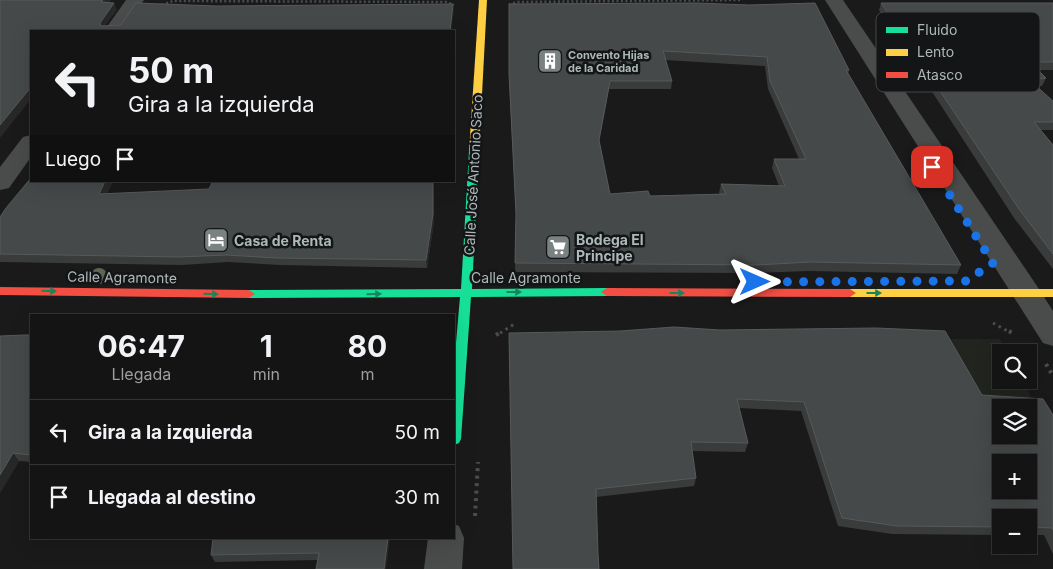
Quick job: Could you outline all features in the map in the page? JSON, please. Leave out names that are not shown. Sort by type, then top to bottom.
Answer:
[{"type":"main road","name":"Calle José Antonio Saco","points":[[455,427],[466,292],[483,0]]},
{"type":"main road","name":"Calle Agramonte","points":[[0,291],[277,294],[466,292],[1053,293]]},
{"type":"street","points":[[114,30],[135,0]]},
{"type":"street","points":[[834,0],[876,64]]},
{"type":"street","points":[[895,92],[1053,335]]},
{"type":"street","points":[[0,183],[30,143]]},
{"type":"street","points":[[443,569],[460,529]]},
{"type":"path","points":[[509,6],[517,2],[741,0]]},
{"type":"path","points":[[155,7],[173,1],[446,2],[460,7]]},
{"type":"path","points":[[492,338],[523,319]]},
{"type":"path","points":[[990,322],[1016,334]]},
{"type":"path","points":[[1043,359],[1053,376]]},
{"type":"path","points":[[460,529],[478,461]]},
{"type":"shaded area","points":[[940,339],[1000,339],[1003,344],[992,344],[992,389],[1027,389],[1032,399],[992,399],[992,405],[976,404]]},
{"type":"building","points":[[0,0],[103,0],[101,2],[114,3],[100,23],[101,26],[121,25],[136,3],[216,6],[453,4],[450,30],[30,30],[30,88],[0,125]]},
{"type":"building","points":[[696,3],[749,5],[815,3],[849,70],[846,70],[961,265],[811,262],[756,265],[515,263],[516,213],[509,73],[509,4]],"holes":[[[663,51],[767,57],[770,81],[806,159],[774,159],[785,186],[721,184],[726,194],[650,196],[648,191],[610,194],[599,140],[610,81],[672,81]]]},
{"type":"building","points":[[881,3],[1053,3],[1053,62],[1040,62],[1040,12],[887,12]]},
{"type":"building","points":[[1040,72],[1046,78],[1040,79]]},
{"type":"building","points":[[1040,90],[1053,101],[1053,122],[1034,122],[1053,145],[1053,254],[1019,209],[941,92],[1040,92]]},
{"type":"building","points":[[30,179],[30,182],[105,182],[99,194],[209,189],[212,182],[433,182],[433,214],[426,260],[277,258],[226,255],[179,257],[0,254],[0,217]]},
{"type":"building","points":[[674,327],[720,330],[876,328],[945,331],[982,395],[1043,399],[1053,415],[1053,530],[1052,528],[1037,527],[1037,509],[992,509],[992,527],[897,526],[842,518],[804,402],[737,399],[748,443],[691,442],[696,478],[596,489],[599,569],[513,569],[509,333],[620,331]]},
{"type":"building","points":[[30,335],[30,455],[13,453],[0,475],[0,336]]},
{"type":"building","points":[[213,539],[388,539],[384,569],[316,569],[319,553],[211,555]]},
{"type":"traffic: fast","points":[[455,427],[466,292],[474,151]]},
{"type":"traffic: fast","points":[[249,294],[607,292]]},
{"type":"traffic: slow","points":[[474,151],[483,0]]},
{"type":"traffic: slow","points":[[850,293],[1053,293]]},
{"type":"traffic: jam","points":[[0,291],[249,294]]},
{"type":"traffic: jam","points":[[607,292],[850,293]]},
{"type":"place","name":"Convento Hijas de la Caridad","points":[[550,61]]},
{"type":"place","name":"Casa de Renta","points":[[216,240]]},
{"type":"place","name":"Bodega El Principe","points":[[558,247]]},
{"type":"route","points":[[755,282],[966,281],[993,263],[932,167]]}]
